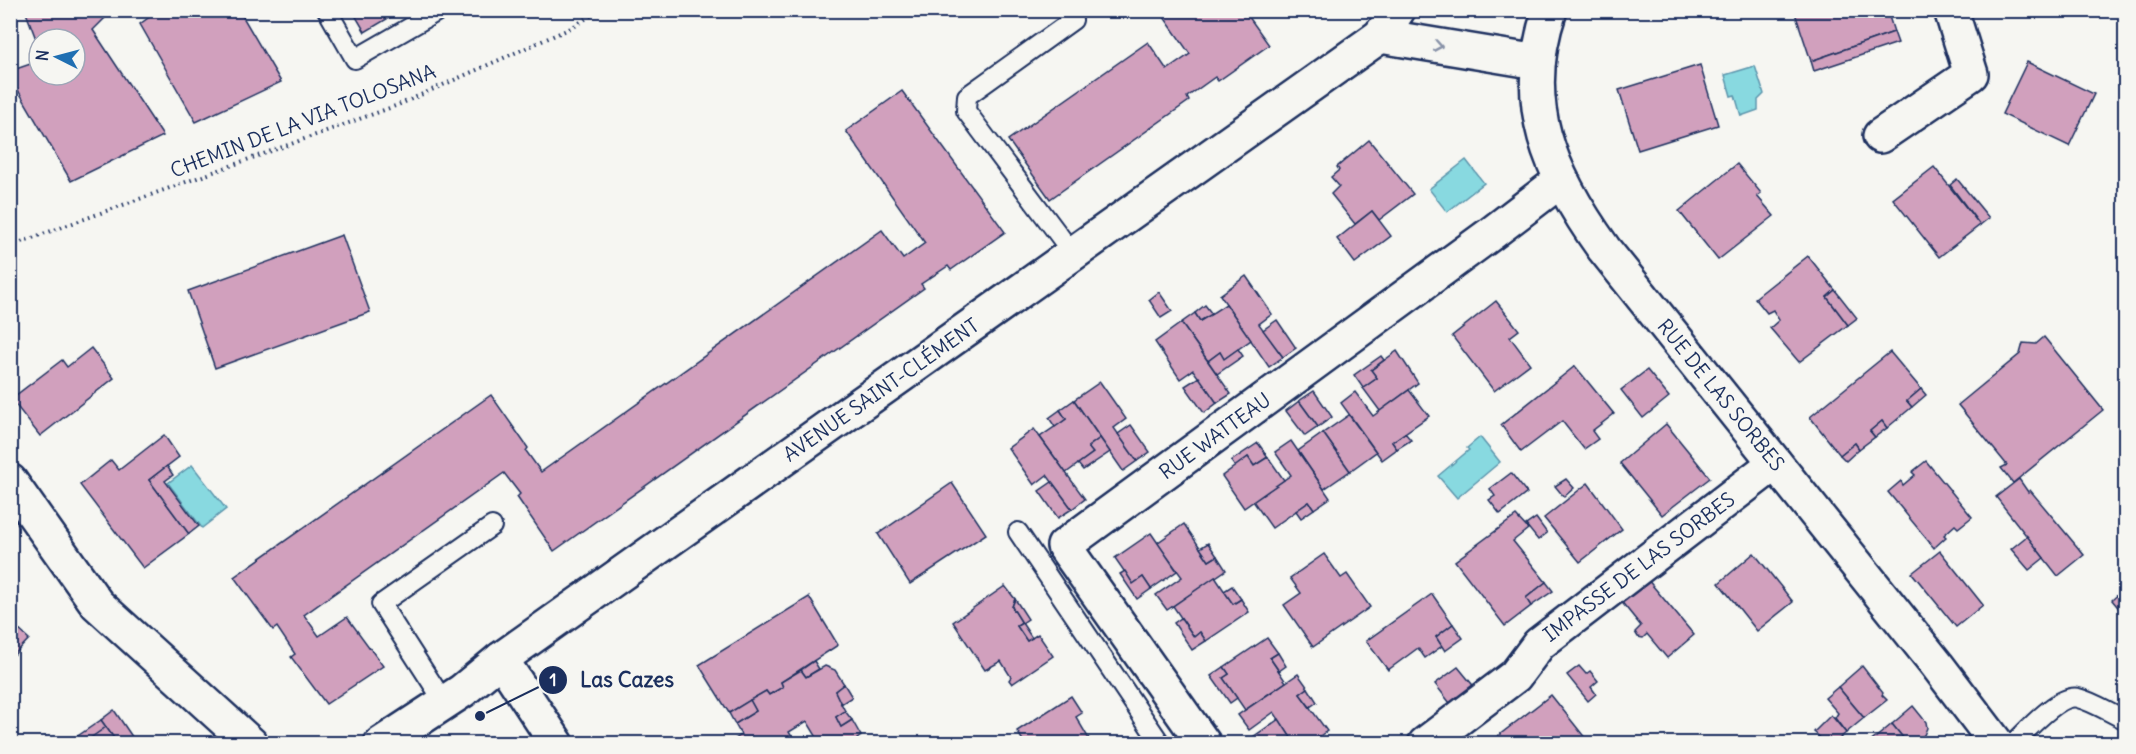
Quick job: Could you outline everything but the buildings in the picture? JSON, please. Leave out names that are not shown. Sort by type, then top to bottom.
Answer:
[{"type":"street","name":"RUE DE LAS SORBES","points":[[1550,10],[1543,32],[1538,62],[1537,94],[1541,120],[1560,181],[1582,219],[1937,665],[1997,744]]},
{"type":"street","points":[[1880,136],[1971,74],[1951,10]]},
{"type":"street","name":"AVENUE SAINT-CLÉMENT","points":[[381,744],[462,691],[501,659],[1073,254],[1389,23],[1538,62]]},
{"type":"street","name":"RUE WATTEAU","points":[[1204,744],[1064,546],[1483,240],[1560,181]]},
{"type":"street","name":"IMPASSE DE LAS SORBES","points":[[1425,744],[1515,676],[1539,644],[1775,463]]},
{"type":"street","points":[[10,481],[97,604],[251,744]]},
{"type":"street","points":[[501,659],[557,744]]},
{"type":"lane","points":[[327,10],[356,58],[440,10]]},
{"type":"lane","points":[[1073,20],[967,96],[966,111],[1073,254]]},
{"type":"lane","points":[[444,702],[381,604],[492,526]]},
{"type":"lane","points":[[1018,532],[1161,744]]},
{"type":"lane","points":[[2013,744],[2042,716],[2063,700],[2076,697],[2126,720]]},
{"type":"path","name":"CHEMIN DE LA VIA TOLOSANA","points":[[10,246],[398,105],[571,28],[600,10]]},
{"type":"water","points":[[1755,66],[1764,94],[1758,100],[1758,110],[1741,116],[1735,95],[1731,96],[1725,75]]},
{"type":"water","points":[[1466,160],[1484,183],[1447,212],[1429,189]]},
{"type":"water","points":[[1480,437],[1500,462],[1457,498],[1438,476],[1469,450],[1467,448]]},
{"type":"water","points":[[192,465],[226,509],[202,528],[168,483]]},
{"type":"place","name":"Las Cazes","points":[[480,716]]}]
